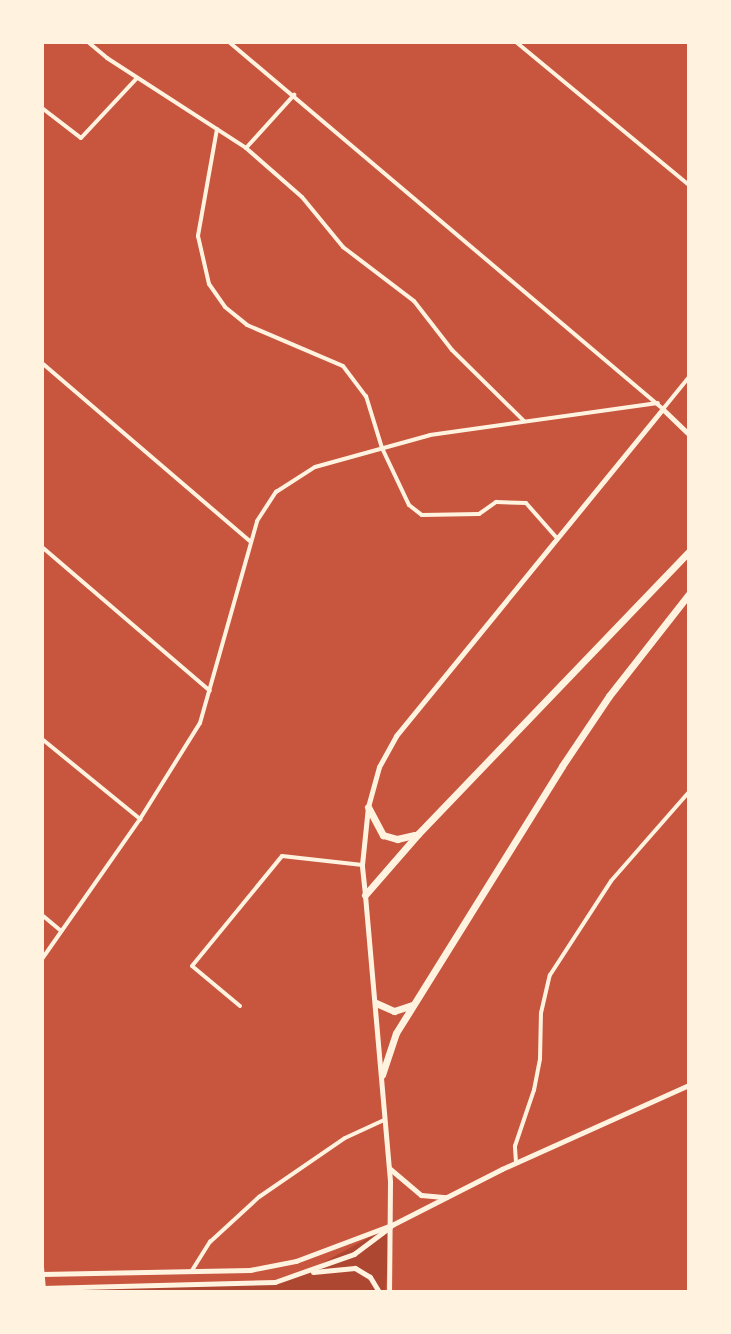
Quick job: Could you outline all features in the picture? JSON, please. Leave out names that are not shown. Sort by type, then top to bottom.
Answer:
[{"type":"highway","points":[[365,895],[418,834],[689,551]]},
{"type":"highway","points":[[382,1075],[396,1033],[595,715],[689,594]]},
{"type":"highway","points":[[368,807],[376,828],[388,838],[418,834]]},
{"type":"highway","points":[[376,1003],[394,1011],[414,1003]]},
{"type":"main road","points":[[365,895],[382,1075],[392,1225],[389,1292]]},
{"type":"main road","points":[[388,1168],[421,1195],[446,1197]]},
{"type":"main road","points":[[313,1272],[355,1268],[370,1277],[379,1292]]},
{"type":"street","points":[[88,42],[137,78],[246,148],[302,197],[343,247],[414,301],[452,350],[525,422]]},
{"type":"street","points":[[229,42],[658,403],[689,434]]},
{"type":"street","points":[[516,42],[689,185]]},
{"type":"street","points":[[42,108],[81,138],[137,78]]},
{"type":"street","points":[[246,148],[294,95]]},
{"type":"street","points":[[217,129],[198,236],[200,261],[209,284],[225,307],[247,325],[343,366],[366,396],[382,448],[405,498],[423,515],[479,514],[496,502],[526,503],[556,537]]},
{"type":"street","points":[[42,363],[250,541]]},
{"type":"street","points":[[365,895],[362,865],[368,807],[379,767],[396,736],[689,376]]},
{"type":"street","points":[[42,958],[140,819],[200,723],[250,541],[265,506],[290,479],[315,467],[430,435],[658,403]]},
{"type":"street","points":[[42,547],[210,691]]},
{"type":"street","points":[[42,739],[140,819]]},
{"type":"street","points":[[516,1162],[515,1146],[538,1070],[542,1005],[550,975],[611,881],[689,792]]},
{"type":"street","points":[[240,1006],[192,966],[282,856],[362,865]]},
{"type":"street","points":[[42,915],[61,932]]},
{"type":"street","points":[[42,1274],[250,1270],[296,1261],[392,1225],[516,1162],[689,1085]]},
{"type":"street","points":[[191,1272],[210,1242],[259,1197],[345,1138],[385,1120]]},
{"type":"street","points":[[42,1267],[43,1288],[251,1285],[313,1272],[371,1245],[392,1225]]},
{"type":"shaded area","points":[[392,1225],[385,1292],[42,1292],[42,1288],[251,1285],[293,1279]]}]
